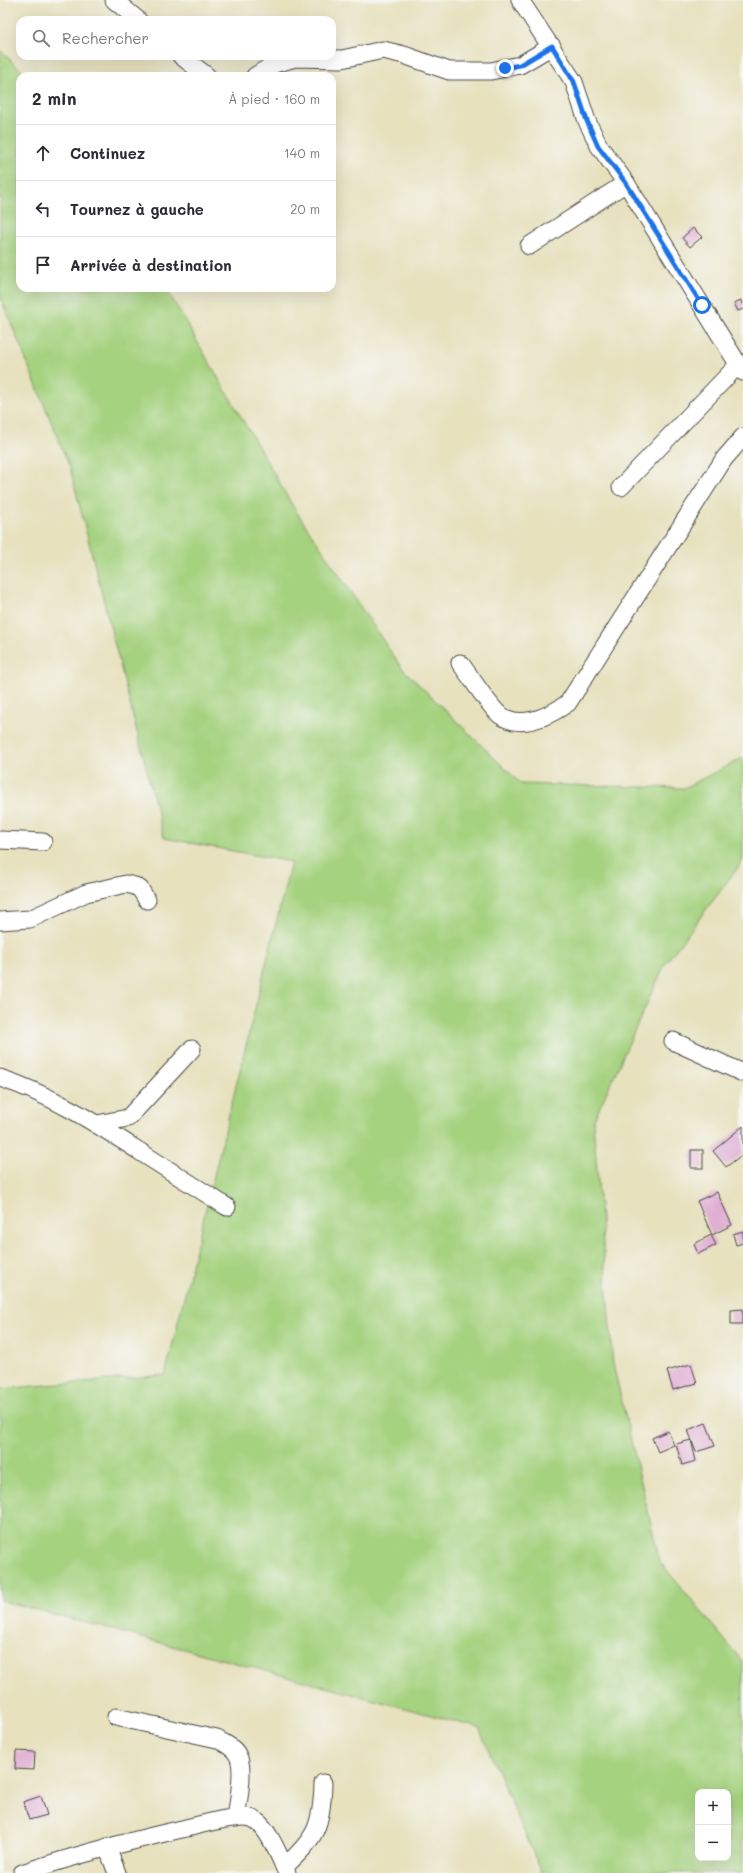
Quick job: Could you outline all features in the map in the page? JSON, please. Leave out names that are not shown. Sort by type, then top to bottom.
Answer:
[{"type":"street","points":[[114,0],[133,16]]},
{"type":"street","points":[[520,0],[552,46],[574,82],[587,121],[598,146],[626,183],[740,368],[621,487]]},
{"type":"street","points":[[336,59],[342,59],[383,50],[404,55],[449,71],[491,71],[520,65],[552,46]]},
{"type":"street","points":[[186,60],[202,72]]},
{"type":"street","points":[[261,72],[274,64],[289,60]]},
{"type":"street","points":[[529,246],[626,183]]},
{"type":"street","points":[[460,663],[498,714],[511,721],[530,721],[555,712],[568,703],[724,460],[743,437]]},
{"type":"street","points":[[0,840],[43,842]]},
{"type":"street","points":[[0,921],[35,918],[86,894],[126,884],[140,889],[147,900]]},
{"type":"street","points":[[673,1041],[743,1073]]},
{"type":"street","points":[[97,1124],[128,1118],[192,1049]]},
{"type":"street","points":[[0,1078],[57,1103],[97,1124],[227,1207]]},
{"type":"street","points":[[116,1717],[217,1739],[231,1747],[239,1757],[241,1773],[236,1818]]},
{"type":"street","points":[[22,1873],[107,1847],[208,1823],[236,1818],[251,1818],[260,1823],[286,1870],[314,1835],[322,1806],[323,1783]]},
{"type":"street","points":[[107,1847],[117,1873]]},
{"type":"green space","points":[[0,50],[23,72],[16,72],[16,292],[168,292],[294,508],[401,667],[521,784],[684,788],[743,758],[743,861],[665,964],[593,1122],[613,1364],[660,1562],[743,1662],[743,1873],[542,1873],[479,1728],[0,1600],[0,1389],[165,1375],[291,862],[164,838],[70,468],[0,296]]},
{"type":"building","points":[[693,228],[702,237],[690,247],[682,238]]},
{"type":"building","points":[[741,300],[743,309],[738,311],[734,303]]},
{"type":"building","points":[[743,1126],[743,1154],[726,1167],[713,1151]]},
{"type":"building","points":[[691,1150],[703,1150],[703,1168],[691,1168]]},
{"type":"building","points":[[717,1192],[732,1225],[712,1235],[697,1201]]},
{"type":"building","points":[[743,1231],[743,1243],[736,1245],[733,1234]]},
{"type":"building","points":[[711,1235],[716,1245],[698,1254],[694,1244]]},
{"type":"building","points":[[743,1309],[743,1324],[731,1324],[731,1310]]},
{"type":"building","points":[[691,1364],[697,1383],[673,1390],[667,1371]]},
{"type":"building","points":[[706,1423],[715,1446],[696,1452],[688,1430]]},
{"type":"building","points":[[668,1431],[674,1445],[658,1452],[652,1438]]},
{"type":"building","points":[[691,1440],[696,1461],[682,1465],[676,1444]]},
{"type":"building","points":[[16,1751],[35,1752],[34,1770],[15,1769]]},
{"type":"building","points":[[41,1796],[47,1815],[29,1820],[23,1802]]},
{"type":"route","points":[[505,68],[520,65],[552,46],[574,82],[587,121],[598,146],[626,183],[702,305]]}]
